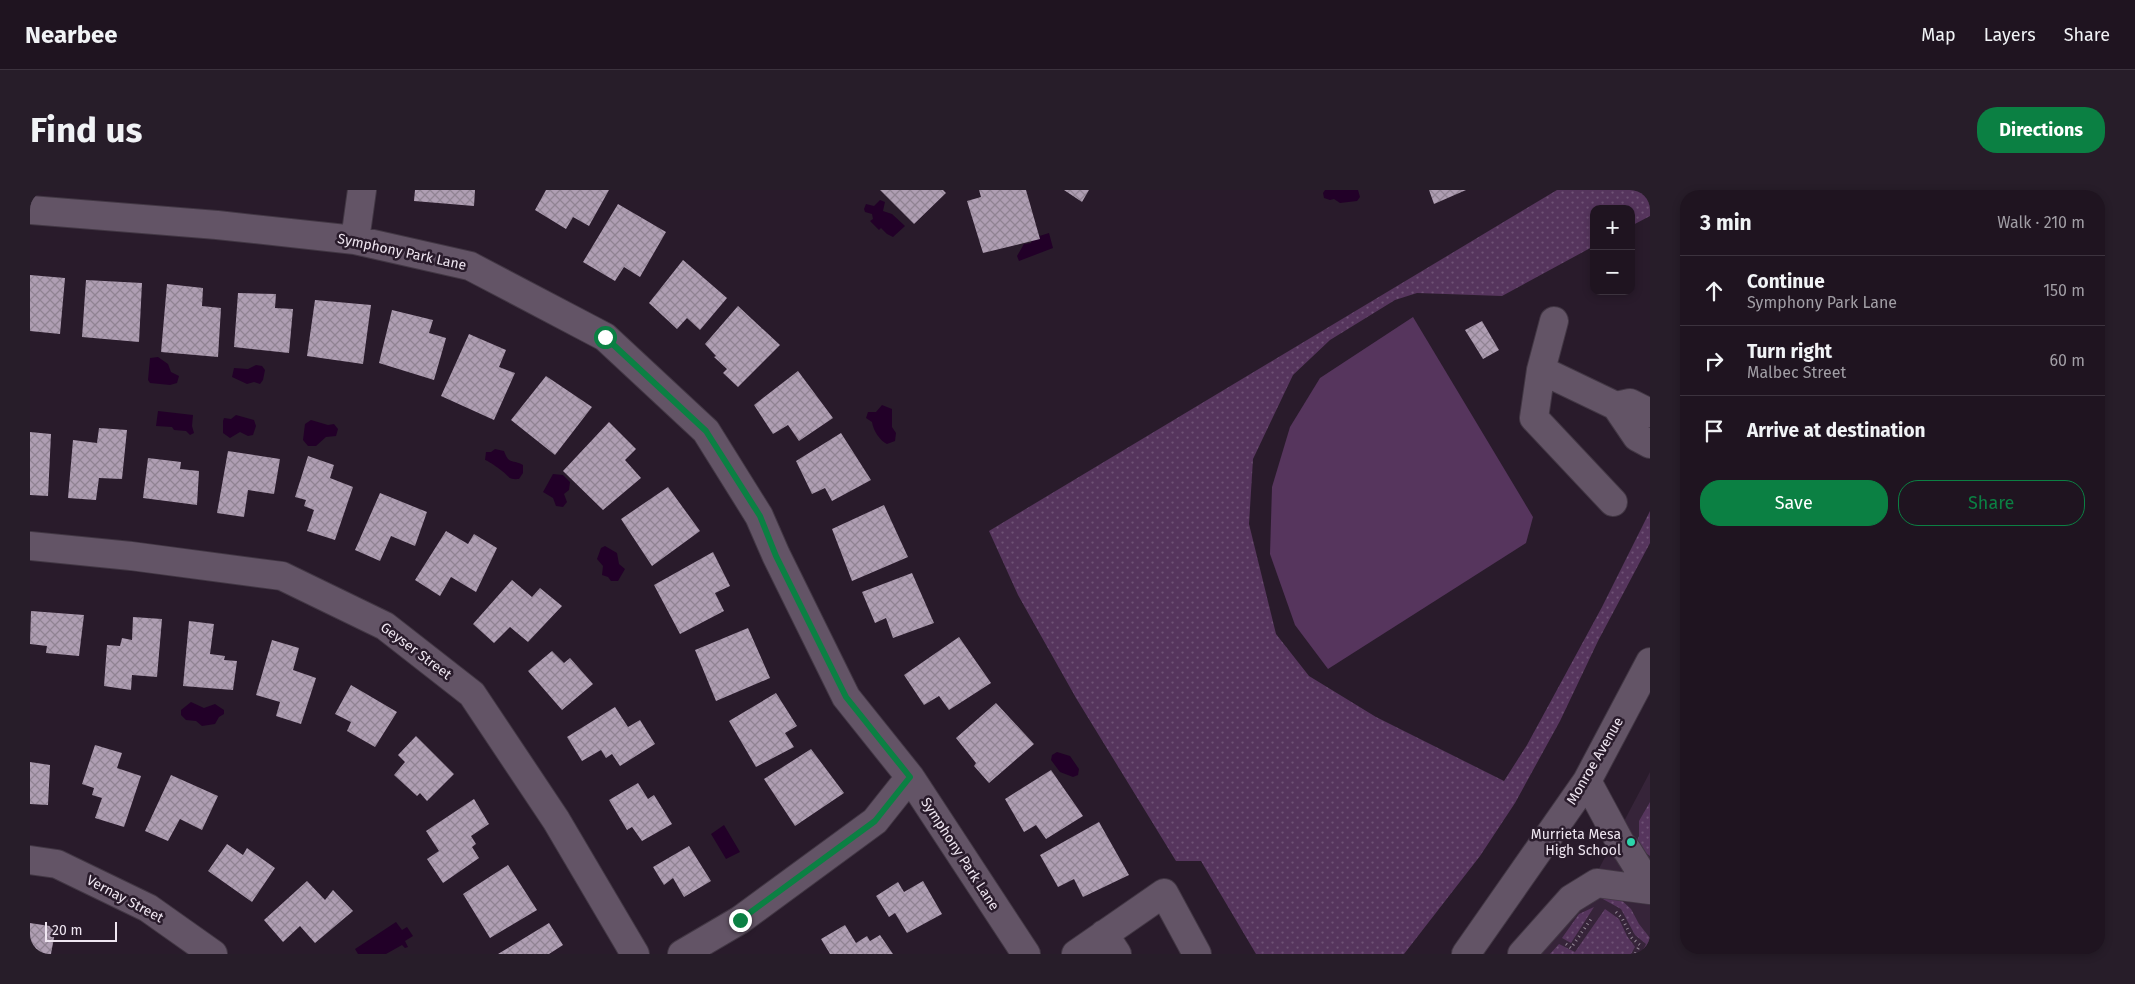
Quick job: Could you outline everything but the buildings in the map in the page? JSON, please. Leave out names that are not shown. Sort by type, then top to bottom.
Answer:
[{"type":"street","points":[[356,240],[362,190]]},
{"type":"street","name":"Symphony Park Lane","points":[[30,210],[217,225],[356,240],[470,266],[605,337],[706,431],[760,516],[776,556],[846,697],[910,777],[1026,954]]},
{"type":"street","points":[[1554,321],[1541,370],[1534,418],[1613,502]]},
{"type":"street","points":[[1541,370],[1616,406],[1637,437],[1650,444]]},
{"type":"street","points":[[1616,406],[1630,403],[1650,413]]},
{"type":"street","name":"Geyser Street","points":[[30,546],[132,556],[282,576],[384,626],[472,694],[556,820],[635,954]]},
{"type":"street","name":"Monroe Avenue","points":[[1466,954],[1587,781],[1650,662]]},
{"type":"street","points":[[682,954],[740,920],[875,821],[910,777]]},
{"type":"street","points":[[1587,781],[1621,844],[1627,850],[1650,889]]},
{"type":"street","name":"Vernay Street","points":[[30,860],[57,864],[148,908],[213,954]]},
{"type":"street","points":[[1522,954],[1571,899],[1597,883],[1650,889]]},
{"type":"street","points":[[1076,954],[1111,944],[1164,893],[1197,954]]},
{"type":"path","points":[[1564,943],[1571,948],[1596,911]]},
{"type":"path","points":[[1614,911],[1620,914],[1628,932],[1640,945],[1635,954]]},
{"type":"shaded area","points":[[1325,190],[1358,190],[1360,197],[1357,201],[1340,203],[1334,199],[1324,198],[1323,193]]},
{"type":"shaded area","points":[[1557,190],[1650,190],[1650,216],[1635,224],[1635,205],[1590,205],[1590,248],[1502,296],[1417,293],[1395,300],[1330,340],[1293,375],[1253,459],[1249,524],[1276,634],[1309,676],[1376,717],[1504,781],[1527,745],[1602,607],[1650,511],[1650,543],[1598,641],[1560,721],[1515,803],[1480,856],[1404,954],[1256,954],[1201,861],[1176,861],[1076,698],[1018,595],[989,531]]},
{"type":"shaded area","points":[[880,200],[885,202],[883,211],[892,214],[905,226],[893,237],[881,228],[879,230],[870,221],[873,219],[872,214],[865,212],[866,204],[874,206]]},
{"type":"shaded area","points":[[1049,233],[1053,248],[1019,261],[1017,256],[1024,244],[1031,243],[1033,238]]},
{"type":"shaded area","points":[[1413,317],[1533,517],[1526,543],[1328,669],[1295,625],[1270,554],[1272,487],[1290,427],[1320,378]]},
{"type":"shaded area","points":[[158,357],[168,364],[171,372],[179,376],[177,383],[170,385],[150,383],[148,380],[150,358]]},
{"type":"shaded area","points":[[256,365],[262,366],[265,370],[260,384],[254,382],[247,384],[232,377],[234,368],[248,369]]},
{"type":"shaded area","points":[[882,405],[892,409],[892,427],[896,433],[895,441],[887,444],[877,435],[872,422],[866,418],[868,412],[876,412]]},
{"type":"shaded area","points":[[158,411],[193,415],[192,426],[194,433],[190,435],[186,431],[174,430],[172,427],[156,426]]},
{"type":"shaded area","points":[[236,415],[254,420],[256,426],[253,435],[248,436],[240,432],[230,438],[223,433],[224,418],[231,419]]},
{"type":"shaded area","points":[[311,420],[328,425],[334,424],[338,429],[336,436],[326,437],[316,446],[308,446],[303,440],[305,424]]},
{"type":"shaded area","points":[[495,449],[504,451],[509,460],[523,465],[523,473],[519,479],[511,478],[485,460],[486,452],[491,452]]},
{"type":"shaded area","points":[[553,474],[563,475],[570,482],[569,490],[564,494],[567,502],[563,507],[556,506],[553,498],[543,492]]},
{"type":"shaded area","points":[[605,546],[617,553],[619,564],[625,569],[618,581],[611,581],[608,577],[602,575],[603,566],[597,559],[601,548]]},
{"type":"shaded area","points":[[191,702],[204,708],[215,704],[224,710],[224,714],[219,717],[215,724],[202,726],[196,721],[186,720],[181,715],[181,710]]},
{"type":"shaded area","points":[[1057,752],[1070,756],[1079,769],[1078,775],[1073,777],[1060,772],[1051,760],[1052,755]]},
{"type":"shaded area","name":"Murrieta Mesa High School","points":[[1650,772],[1650,954],[1538,954],[1585,895]]},
{"type":"shaded area","points":[[1650,802],[1650,856],[1635,845],[1639,836],[1639,821]]},
{"type":"shaded area","points":[[724,825],[740,852],[726,859],[711,834]]},
{"type":"shaded area","points":[[1603,894],[1619,898],[1631,909],[1639,924],[1650,938],[1650,954],[1641,954],[1646,944],[1635,935],[1621,909],[1601,898]]},
{"type":"shaded area","points":[[1594,907],[1571,943],[1562,938],[1579,914]]},
{"type":"shaded area","points":[[1605,909],[1619,919],[1635,947],[1631,954],[1550,954],[1559,944],[1575,952]]},
{"type":"shaded area","points":[[396,922],[402,930],[407,927],[413,936],[405,941],[408,947],[405,948],[402,945],[386,954],[358,954],[355,949]]},
{"type":"place","name":"Murrieta Mesa High School","points":[[1631,842]]},
{"type":"route","points":[[605,337],[706,431],[760,516],[776,556],[846,697],[910,777],[875,821],[740,920]]}]
